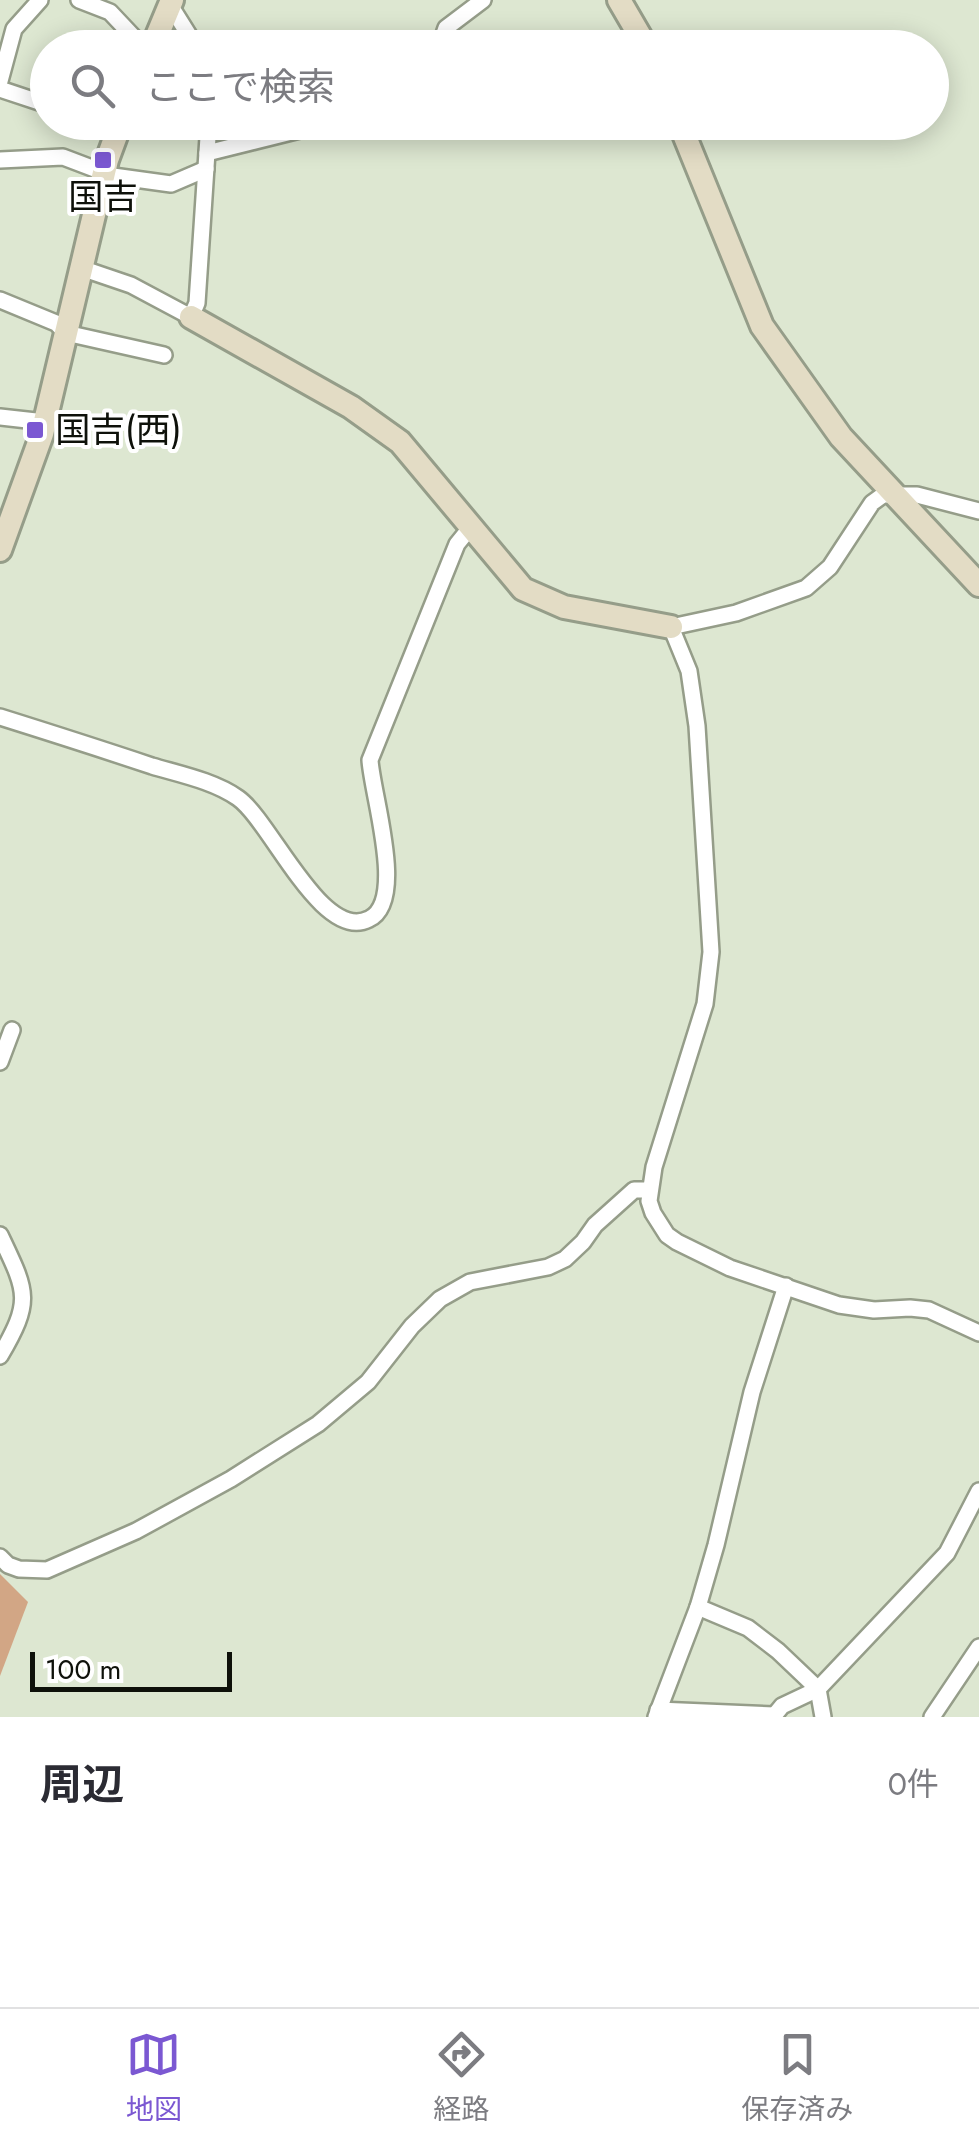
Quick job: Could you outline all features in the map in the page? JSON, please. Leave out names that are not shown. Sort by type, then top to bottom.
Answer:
[{"type":"street","points":[[0,81],[14,29],[40,0]]},
{"type":"street","points":[[79,0],[110,12],[127,30]]},
{"type":"street","points":[[445,30],[483,0]]},
{"type":"street","points":[[619,0],[636,30]]},
{"type":"street","points":[[159,30],[170,2]]},
{"type":"street","points":[[170,2],[186,30]]},
{"type":"street","points":[[0,89],[30,99]]},
{"type":"street","points":[[0,547],[46,422],[109,140]]},
{"type":"street","points":[[191,317],[197,303],[208,140]]},
{"type":"street","points":[[0,160],[62,157],[104,172],[171,184],[206,161],[274,140]]},
{"type":"street","points":[[686,140],[762,326],[841,437],[979,585]]},
{"type":"street","points":[[80,268],[131,284],[373,421],[400,442],[510,577],[535,597],[583,612],[671,627],[736,613],[806,588],[830,568],[872,503],[882,494],[917,496],[979,511]]},
{"type":"street","points":[[0,300],[56,323],[66,333],[164,355]]},
{"type":"street","points":[[0,416],[46,422]]},
{"type":"street","points":[[0,717],[185,776],[237,798],[257,816],[318,903],[347,921],[364,922],[383,906],[387,885],[370,760],[457,544],[470,528]]},
{"type":"street","points":[[671,627],[688,671],[697,726],[710,952],[705,1004],[649,1190],[652,1213],[667,1235],[730,1268],[856,1308],[929,1310],[979,1333]]},
{"type":"street","points":[[0,1062],[12,1030]]},
{"type":"street","points":[[0,1556],[19,1569],[46,1570],[136,1531],[231,1479],[318,1424],[368,1382],[412,1326],[440,1299],[470,1282],[548,1267],[565,1259],[634,1190],[649,1190]]},
{"type":"street","points":[[0,1235],[24,1296],[22,1312],[0,1356]]},
{"type":"street","points":[[786,1286],[752,1392],[698,1607],[657,1713],[774,1716],[782,1706],[818,1689],[947,1553],[977,1497]]},
{"type":"street","points":[[698,1607],[748,1628],[818,1689],[823,1717]]},
{"type":"street","points":[[932,1717],[979,1647]]},
{"type":"shaded area","points":[[0,1574],[28,1602],[0,1676]]},
{"type":"place","name":"国吉","points":[[103,160]]},
{"type":"place","name":"国吉(西)","points":[[35,430]]}]
